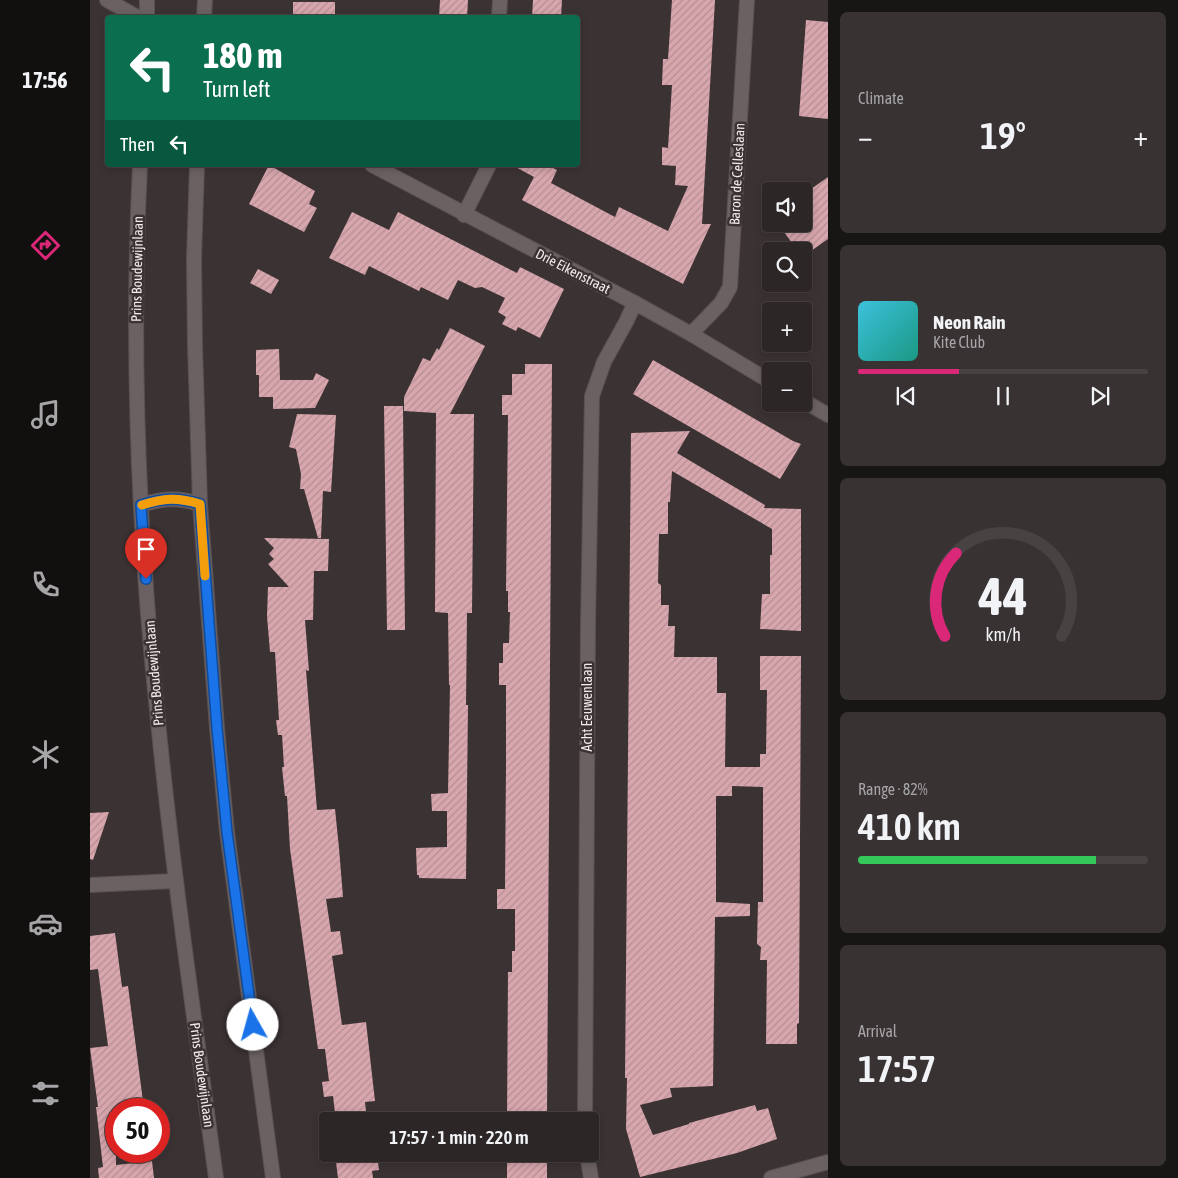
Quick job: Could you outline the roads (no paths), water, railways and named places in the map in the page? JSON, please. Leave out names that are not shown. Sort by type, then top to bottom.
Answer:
[{"type":"main road","points":[[108,0],[134,15]]},
{"type":"main road","points":[[147,15],[148,0]]},
{"type":"main road","points":[[204,15],[205,0]]},
{"type":"main road","points":[[499,15],[500,0]]},
{"type":"main road","name":"Baron de Celleslaan","points":[[691,334],[721,303],[730,287],[747,0]]},
{"type":"main road","name":"Prins Boudewijnlaan","points":[[140,167],[137,233],[136,394],[141,505],[156,710],[175,880],[216,1178]]},
{"type":"main road","points":[[197,167],[195,308],[196,413],[200,504],[227,832],[273,1178]]},
{"type":"main road","name":"Drie Eikenstraat","points":[[376,167],[635,303],[762,377]]},
{"type":"main road","points":[[464,215],[488,167]]},
{"type":"main road","name":"Acht Eeuwenlaan","points":[[585,1112],[588,650],[592,396],[604,362],[635,303]]},
{"type":"main road","points":[[812,406],[828,415]]},
{"type":"main road","points":[[141,505],[171,498],[200,504]]},
{"type":"main road","points":[[90,885],[175,880]]},
{"type":"main road","points":[[588,1162],[591,1178]]},
{"type":"main road","points":[[771,1178],[828,1162]]}]
